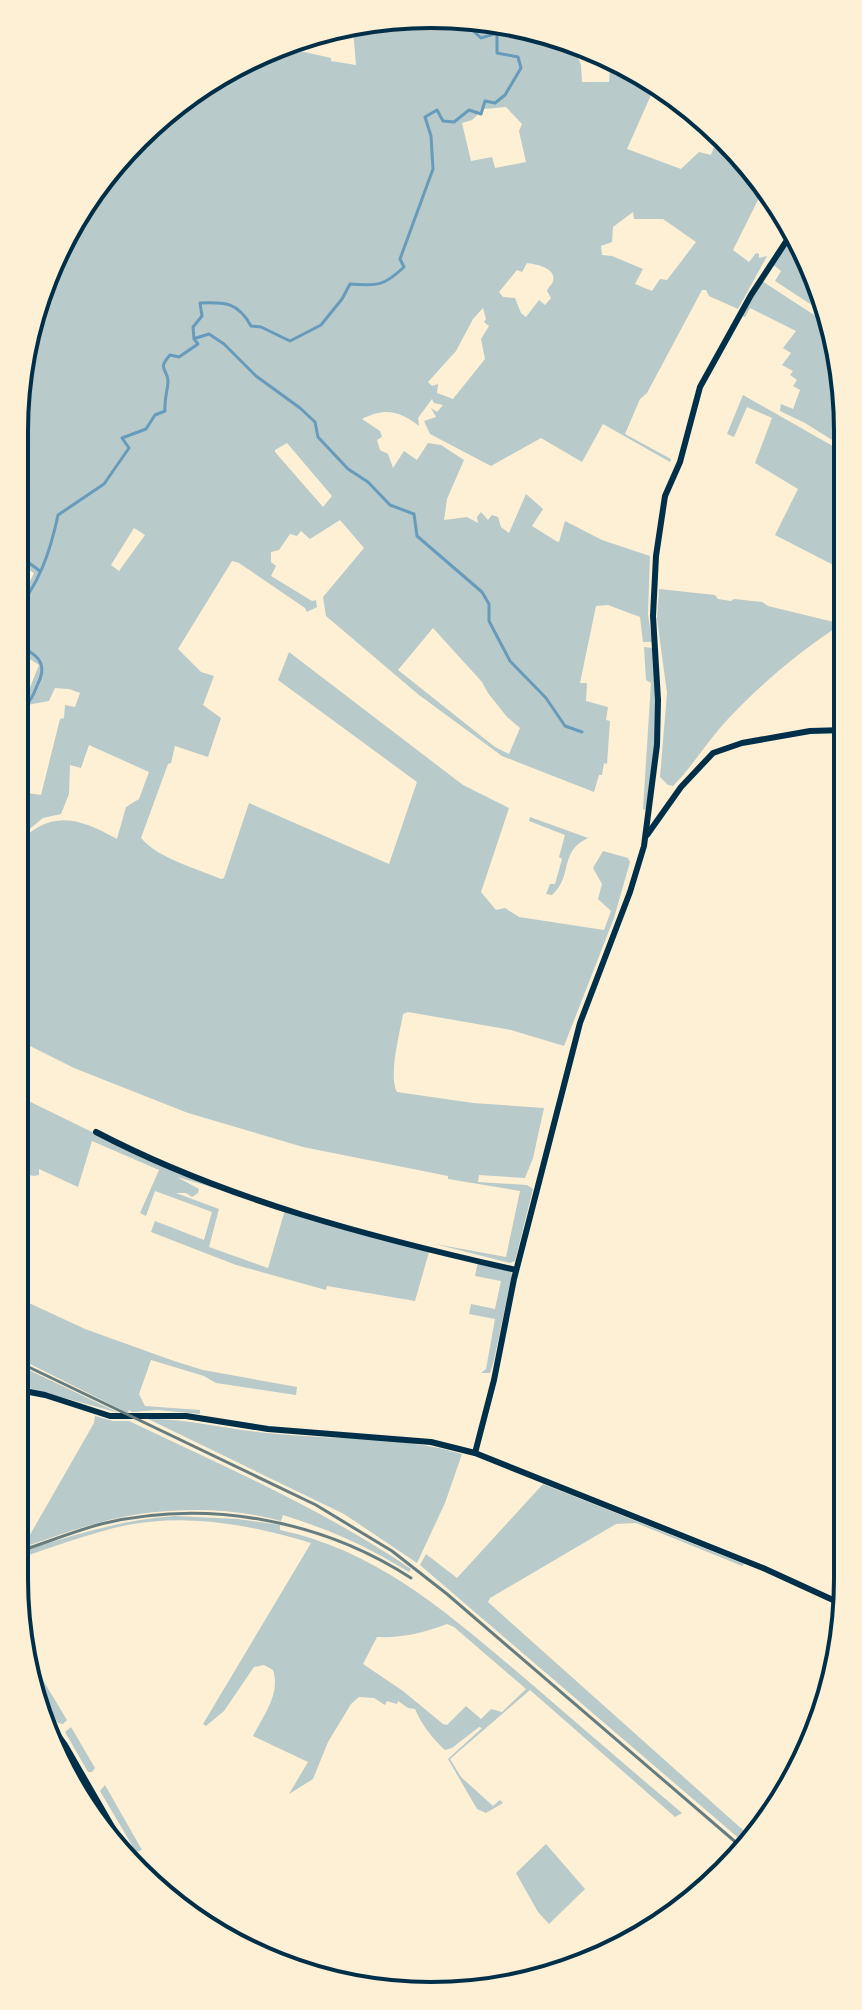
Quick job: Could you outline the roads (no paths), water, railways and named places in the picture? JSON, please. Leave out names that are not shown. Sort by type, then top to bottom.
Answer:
[{"type":"street","points":[[475,1453],[516,1270],[580,1023],[630,892],[646,836],[657,745],[653,616],[656,556],[665,496],[680,462],[700,387],[751,295],[786,242]]},
{"type":"street","points":[[646,836],[681,787],[713,753],[742,743],[810,731],[834,730]]},
{"type":"street","points":[[96,1132],[127,1148],[248,1196],[427,1250],[516,1270]]},
{"type":"street","points":[[28,1392],[110,1416],[186,1416],[268,1429],[431,1442],[475,1453],[763,1568],[833,1600]]},
{"type":"street","points":[[64,1744],[108,1820]]},
{"type":"waterway","points":[[473,30],[481,38],[496,33]]},
{"type":"waterway","points":[[28,594],[42,568],[58,515],[104,484],[129,448],[122,438],[146,429],[155,415],[165,411],[168,381],[164,363],[170,355],[179,357],[198,344],[194,339],[193,327],[202,316],[200,303],[230,305],[241,312],[251,326],[261,327],[290,341],[321,325],[350,284],[380,283],[404,267],[400,259],[433,169],[431,136],[425,117],[437,110],[443,121],[454,122],[469,110],[481,114],[485,101],[495,103],[505,95],[521,68],[518,57],[497,53],[497,34]]},
{"type":"waterway","points":[[196,338],[209,334],[224,344],[256,376],[315,422],[318,437],[348,469],[368,482],[390,505],[414,514],[417,536],[482,592],[489,604],[489,621],[510,661],[546,698],[565,726],[582,732]]},
{"type":"waterway","points":[[28,562],[40,571]]},
{"type":"waterway","points":[[28,651],[40,661],[42,672],[28,703]]},
{"type":"railway","points":[[28,1367],[316,1505],[392,1551],[447,1594],[736,1842]]},
{"type":"railway","points":[[28,1548],[101,1524],[141,1517],[221,1515],[301,1528],[339,1541],[411,1578]]}]
